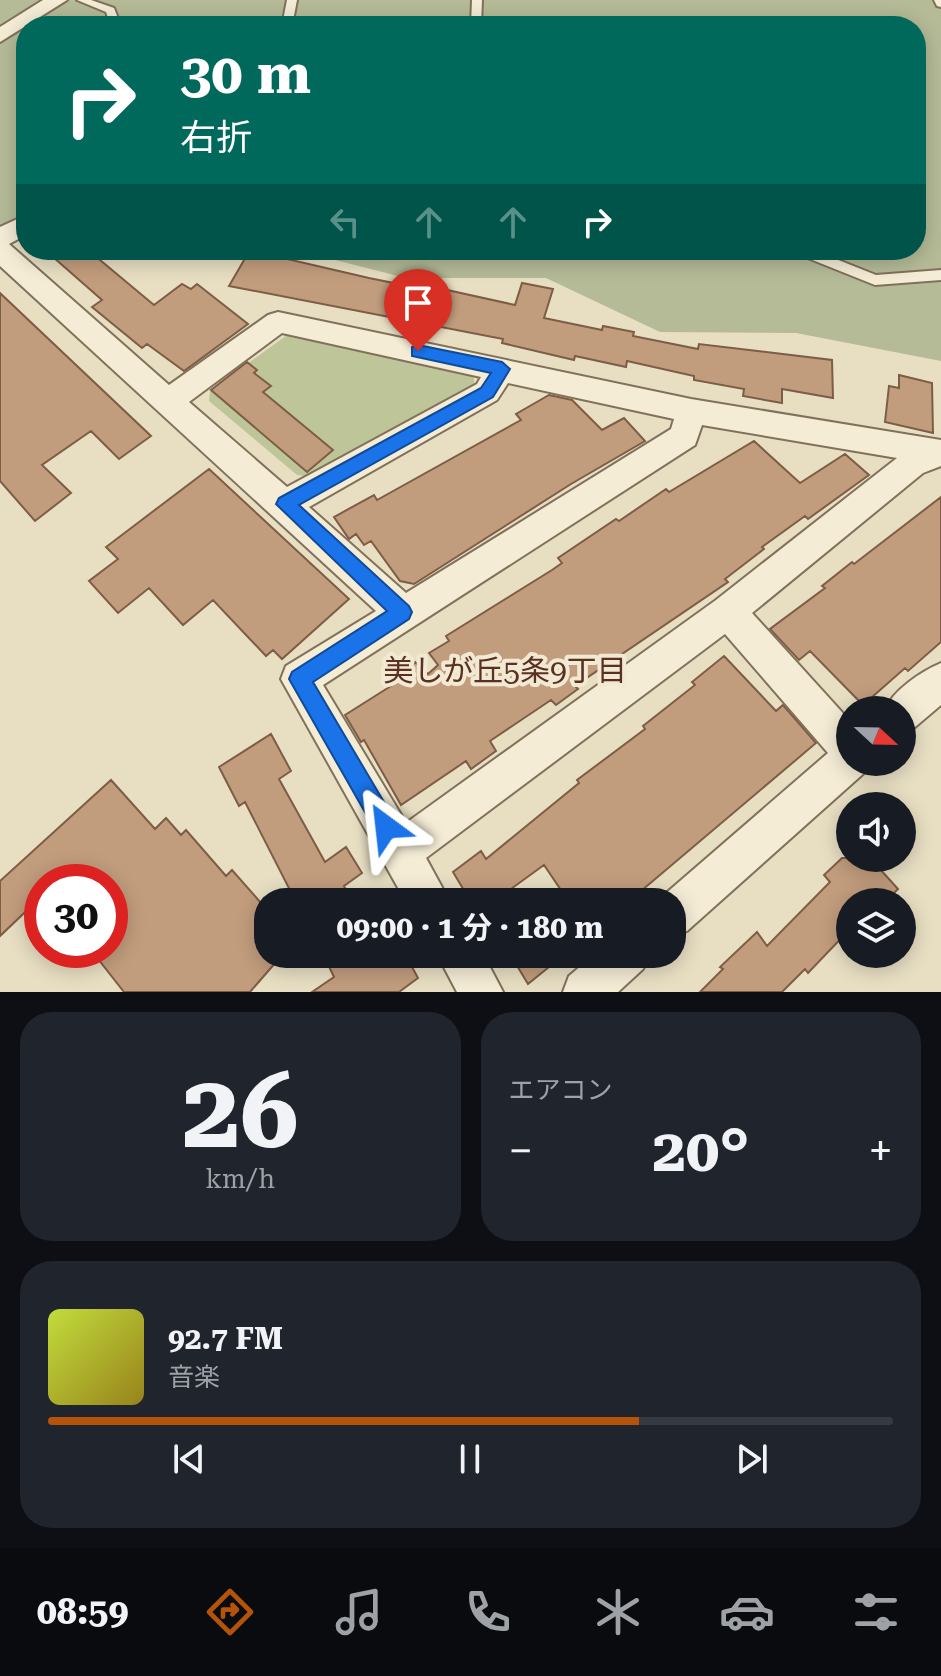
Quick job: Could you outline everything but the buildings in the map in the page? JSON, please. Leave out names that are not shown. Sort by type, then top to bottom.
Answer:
[{"type":"street","points":[[32,16],[57,0]]},
{"type":"street","points":[[0,251],[402,612]]},
{"type":"street","points":[[167,402],[278,322],[691,411],[939,453]]},
{"type":"street","points":[[285,504],[487,392],[502,369]]},
{"type":"street","points":[[421,888],[299,679],[684,436],[691,411]]},
{"type":"street","points":[[400,852],[728,611],[912,464],[939,453]]},
{"type":"street","points":[[728,611],[836,734]]},
{"type":"street","points":[[916,702],[941,681]]},
{"type":"street","points":[[686,904],[836,771]]},
{"type":"street","points":[[467,968],[481,992]]},
{"type":"street","points":[[585,992],[612,968]]},
{"type":"lane","points":[[82,0],[110,10],[112,16]]},
{"type":"lane","points":[[825,260],[875,280],[941,275]]},
{"type":"green space","points":[[0,0],[941,0],[941,361],[796,333],[660,332],[546,278],[406,278],[335,260],[926,260],[926,16],[16,16],[16,219],[0,228]]},
{"type":"green space","points":[[297,333],[473,372],[475,386],[313,477],[297,475],[209,401],[210,391],[287,335]]},
{"type":"district","name":"美しが丘5条9丁目","points":[[505,670]]},
{"type":"route","points":[[386,827],[299,679],[402,612],[285,504],[487,392],[502,369],[418,351]]}]
